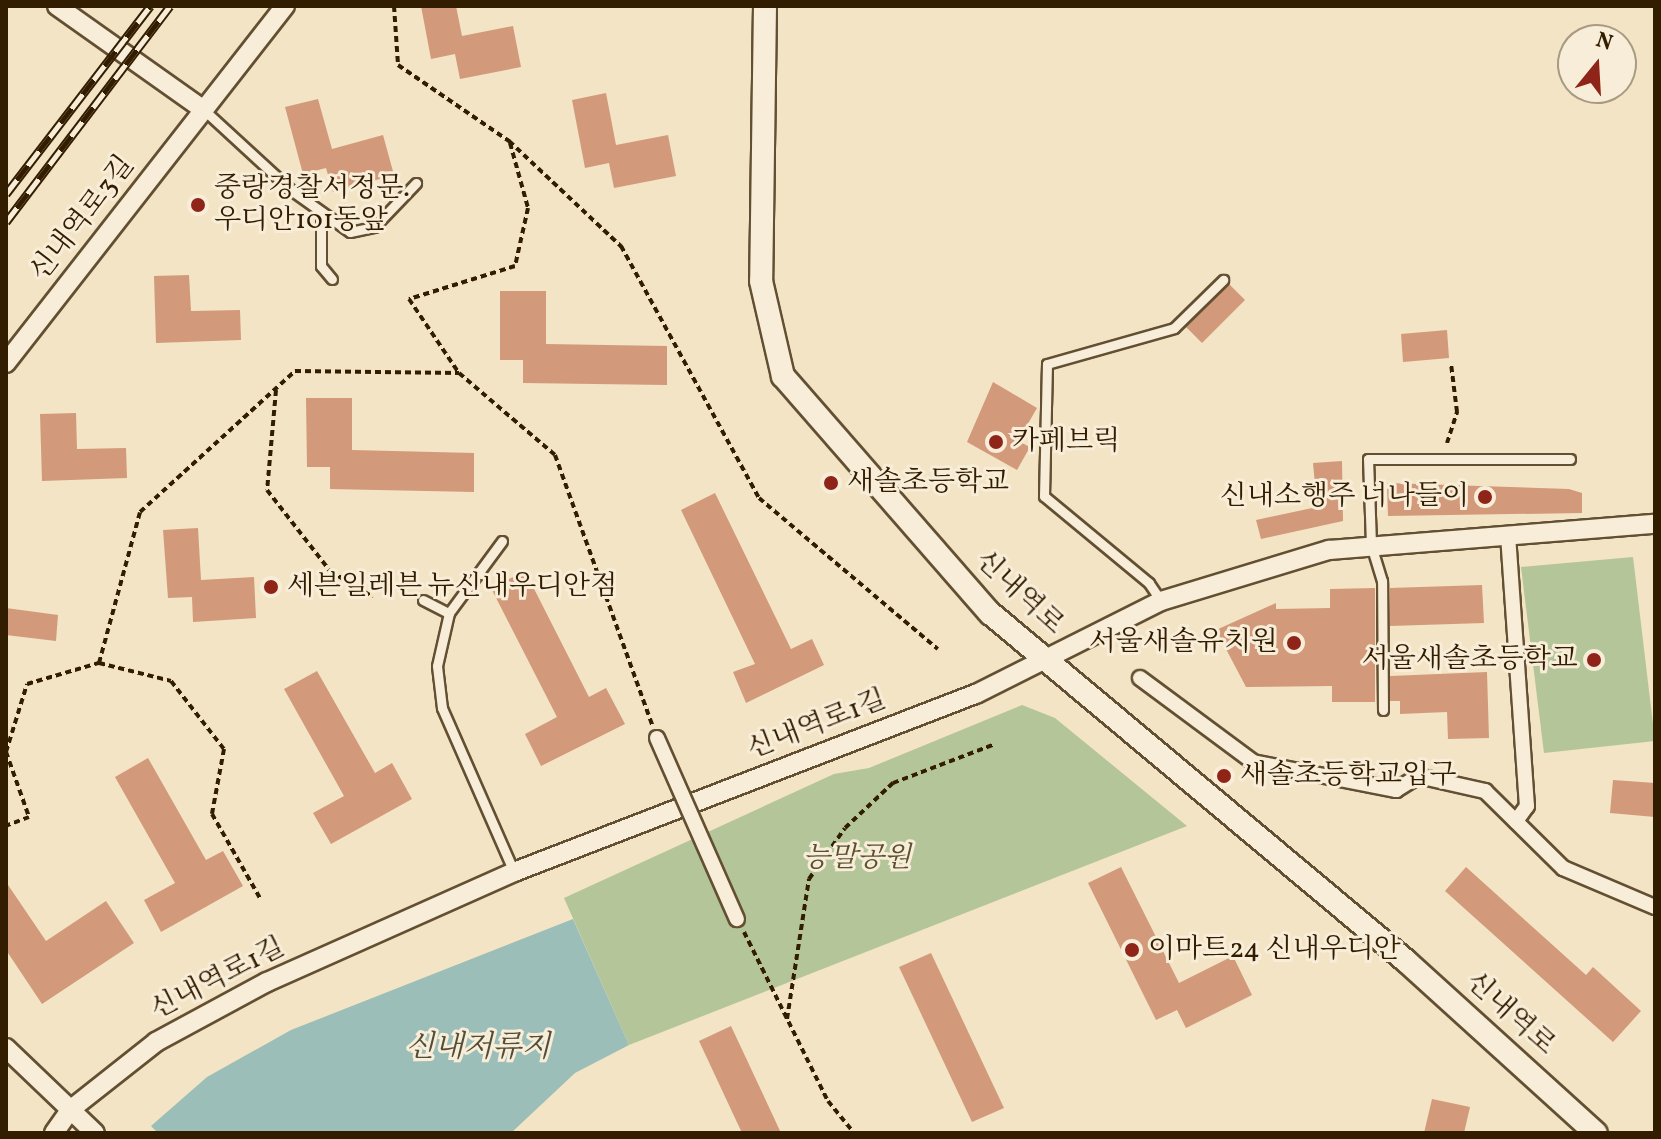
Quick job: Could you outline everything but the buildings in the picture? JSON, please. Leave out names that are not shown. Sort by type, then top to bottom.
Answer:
[{"type":"street","points":[[57,6],[204,110]]},
{"type":"street","name":"신내역로3길","points":[[6,363],[285,6]]},
{"type":"street","name":"신내역로","points":[[765,6],[761,281],[783,376],[853,465],[990,613],[1406,961],[1596,1133]]},
{"type":"street","name":"신내역로1길","points":[[54,1133],[70,1110],[156,1042],[225,1005],[514,872],[976,694],[1161,601],[1371,544],[1655,524]]},
{"type":"street","points":[[1508,535],[1527,806],[1516,821]]},
{"type":"street","points":[[1140,678],[1253,762],[1396,790],[1418,776],[1485,791],[1563,868],[1655,907]]},
{"type":"street","points":[[657,738],[737,919]]},
{"type":"street","points":[[6,1048],[95,1133]]},
{"type":"lane","points":[[204,110],[321,212],[350,232],[374,227],[416,183]]},
{"type":"lane","points":[[321,212],[321,266],[332,279]]},
{"type":"lane","points":[[1161,601],[1149,583],[1044,496],[1047,364],[1174,328],[1223,280]]},
{"type":"lane","points":[[1383,710],[1382,581],[1371,544],[1368,459],[1570,459]]},
{"type":"lane","points":[[502,541],[449,613],[437,666],[442,708],[514,872]]},
{"type":"lane","points":[[423,600],[449,613]]},
{"type":"path","points":[[394,6],[398,65],[509,141],[621,246],[759,498],[938,649]]},
{"type":"path","points":[[509,141],[528,208],[515,266],[409,299],[459,373],[555,455],[657,738]]},
{"type":"path","points":[[1442,459],[1457,412],[1451,364]]},
{"type":"path","points":[[99,663],[140,512],[295,371],[459,373]]},
{"type":"path","points":[[276,388],[267,490],[330,571],[373,597]]},
{"type":"path","points":[[6,826],[29,817],[6,752],[27,684],[99,663],[171,681],[224,749],[212,814],[261,900]]},
{"type":"path","points":[[787,1019],[809,879],[845,828],[893,783],[995,744]]},
{"type":"path","points":[[737,919],[828,1101],[854,1133]]},
{"type":"green space","name":"서울새솔초등학교","points":[[1633,557],[1655,741],[1544,753],[1521,567]]},
{"type":"green space","name":"능말공원","points":[[1022,705],[1055,718],[1187,826],[629,1045],[564,898],[834,774],[869,768]]},
{"type":"water","name":"신내저류지","points":[[573,919],[629,1045],[575,1073],[511,1133],[158,1133],[151,1126],[207,1077],[291,1030]]},
{"type":"railway","points":[[6,194],[150,6]]},
{"type":"railway","points":[[6,222],[170,6]]},
{"type":"place","name":"중랑경찰서정문. 우디안101동앞","points":[[198,205]]},
{"type":"place","name":"카페브릭","points":[[996,442]]},
{"type":"place","name":"새솔초등학교","points":[[831,483]]},
{"type":"place","name":"신내소행주 너나들이","points":[[1485,497]]},
{"type":"place","name":"세븐일레븐 뉴신내우디안점","points":[[271,587]]},
{"type":"place","name":"서울새솔유치원","points":[[1294,643]]},
{"type":"place","name":"서울새솔초등학교","points":[[1594,660]]},
{"type":"place","name":"새솔초등학교입구","points":[[1224,776]]},
{"type":"place","name":"이마트24 신내우디안","points":[[1132,950]]}]
